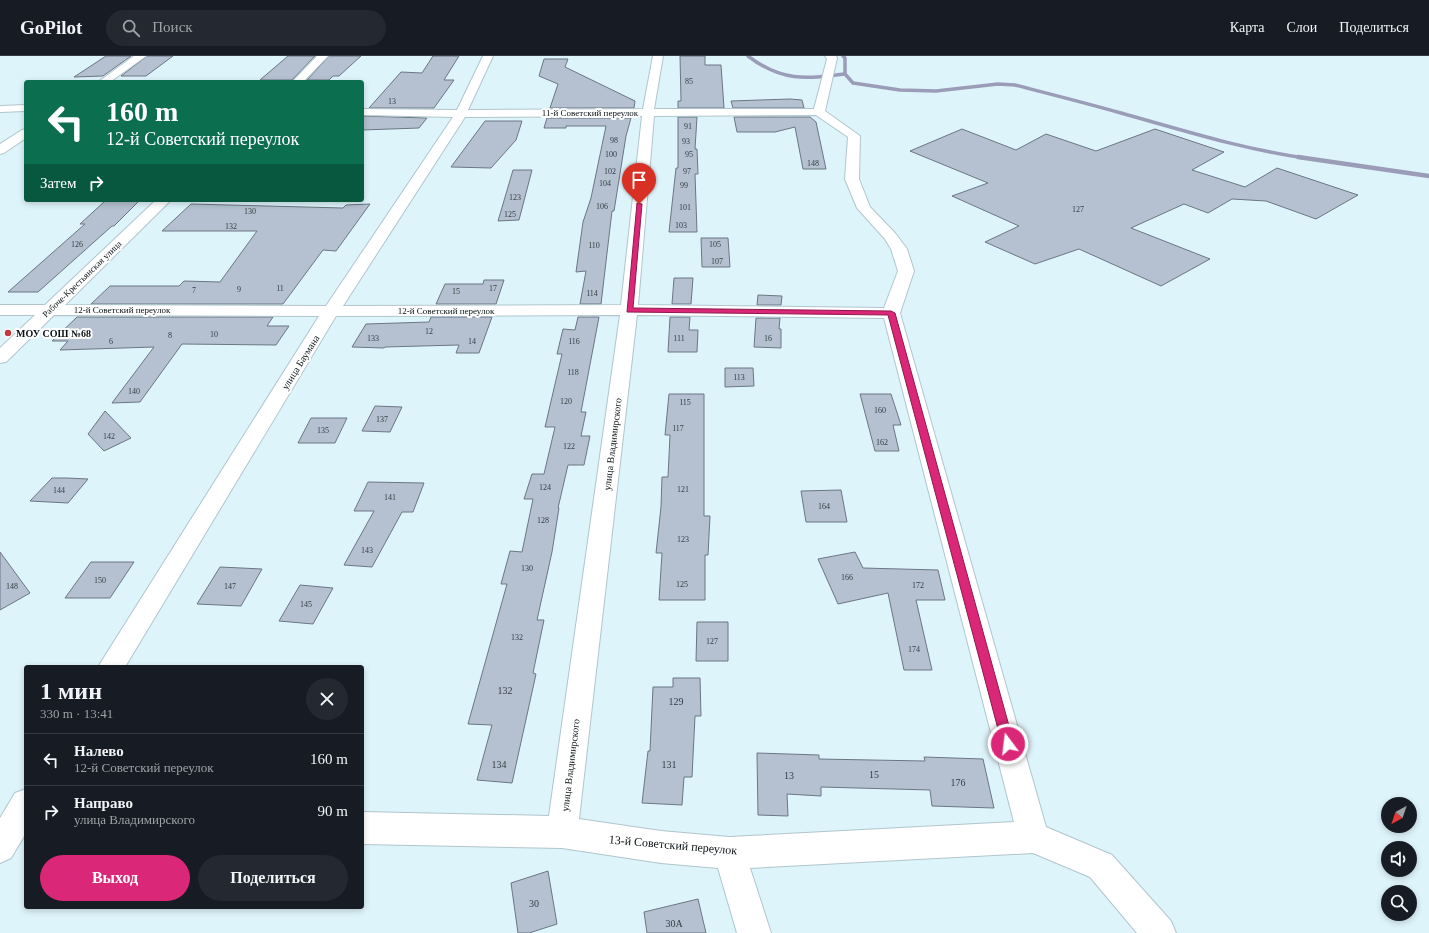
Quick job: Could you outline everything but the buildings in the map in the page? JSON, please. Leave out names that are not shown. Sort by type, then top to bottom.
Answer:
[{"type":"street","points":[[106,80],[142,56]]},
{"type":"street","points":[[298,80],[322,56]]},
{"type":"street","name":"улица Баумана","points":[[112,665],[331,312],[461,114],[488,56]]},
{"type":"street","name":"улица Владимирского","points":[[562,832],[630,310],[648,113],[658,56]]},
{"type":"street","points":[[830,56],[832,58],[819,112],[854,136],[852,179],[864,208],[899,248],[906,271],[891,313],[1033,837],[1101,866],[1159,933]]},
{"type":"street","points":[[0,109],[24,108]]},
{"type":"street","name":"11-й Советский переулок","points":[[364,112],[461,114],[819,112]]},
{"type":"street","points":[[0,150],[24,134]]},
{"type":"street","name":"Рабоче-Крестьянская улица","points":[[0,358],[162,202]]},
{"type":"street","name":"12-й Советский переулок","points":[[0,310],[331,312],[630,310],[891,313]]},
{"type":"street","points":[[0,847],[17,817]]},
{"type":"street","name":"13-й Советский переулок","points":[[364,828],[562,832],[661,847],[729,853],[1033,837]]},
{"type":"street","points":[[729,853],[754,933]]},
{"type":"waterway","points":[[748,56],[772,70],[794,77],[818,77],[845,74]]},
{"type":"waterway","points":[[843,56],[845,58],[845,74]]},
{"type":"waterway","points":[[845,74],[853,83],[900,90],[936,91],[998,84],[1015,85],[1258,150],[1305,158]]},
{"type":"waterway","points":[[1298,157],[1429,176]]},
{"type":"place","name":"МОУ СОШ №68","points":[[8,333]]},
{"type":"route","points":[[639,204],[630,310],[891,313],[1008,744]]}]
